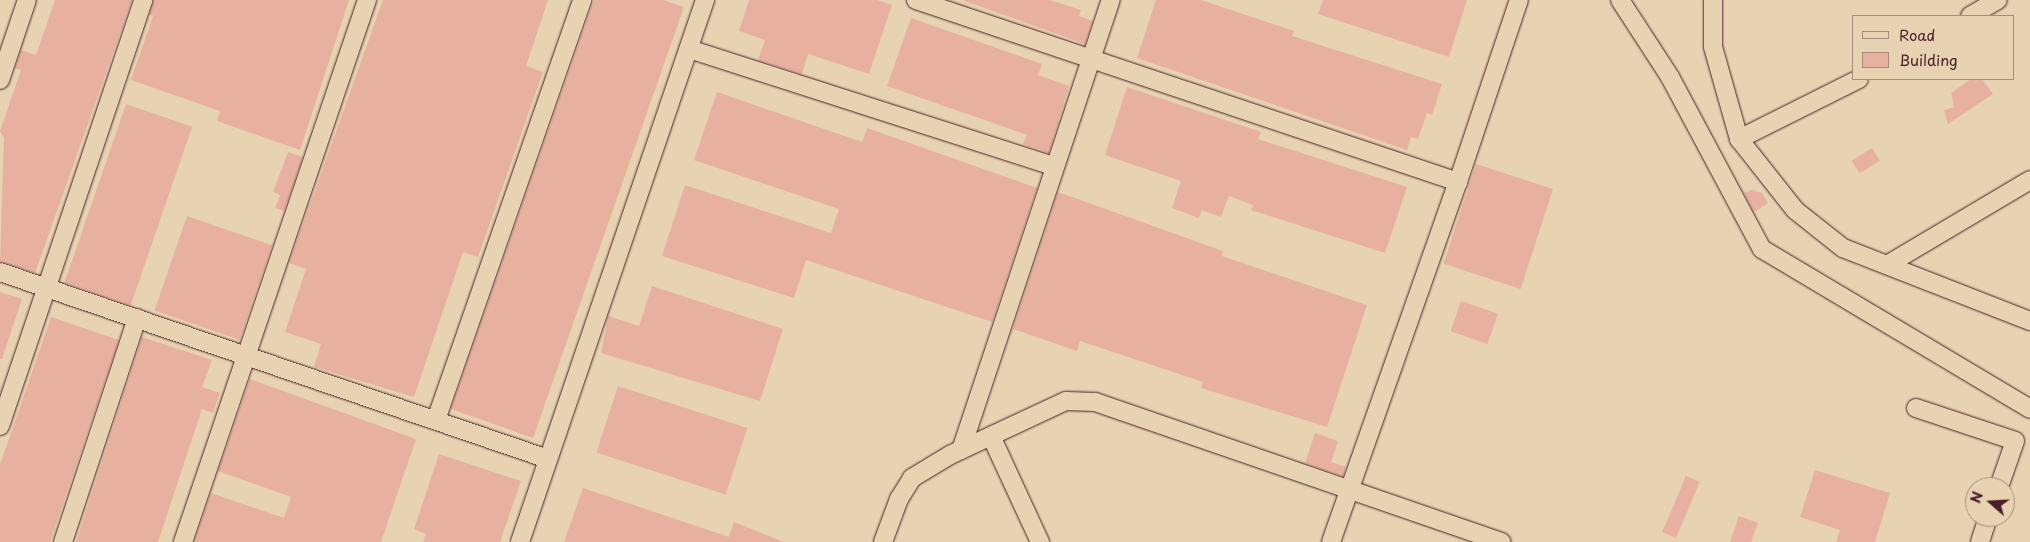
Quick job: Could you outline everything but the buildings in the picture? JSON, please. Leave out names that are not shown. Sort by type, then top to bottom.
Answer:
[{"type":"street","points":[[0,80],[27,0]]},
{"type":"street","points":[[0,426],[143,0]]},
{"type":"street","points":[[183,542],[249,356],[367,0]]},
{"type":"street","points":[[436,420],[582,0]]},
{"type":"street","points":[[916,0],[1458,182]]},
{"type":"street","points":[[961,450],[1054,166],[1111,0]]},
{"type":"street","points":[[1331,542],[1458,182],[1518,0]]},
{"type":"street","points":[[1620,0],[1670,77],[1762,249],[2030,409]]},
{"type":"street","points":[[1713,0],[1713,47],[1739,139],[1795,210],[1843,248],[2030,321]]},
{"type":"street","points":[[1972,15],[1998,0]]},
{"type":"street","points":[[520,542],[545,458],[689,49],[699,2]]},
{"type":"street","points":[[689,49],[1054,166]]},
{"type":"street","points":[[1739,139],[1857,80]]},
{"type":"street","points":[[1887,264],[2030,180]]},
{"type":"street","points":[[0,272],[545,458]]},
{"type":"street","points":[[63,542],[137,318]]},
{"type":"street","points":[[883,542],[899,499],[912,478],[961,450],[1066,401],[1095,402],[1502,542]]},
{"type":"street","points":[[1916,408],[2015,441],[2002,477]]},
{"type":"street","points":[[991,436],[1040,542]]},
{"type":"street","points":[[1980,542],[1985,527]]}]
